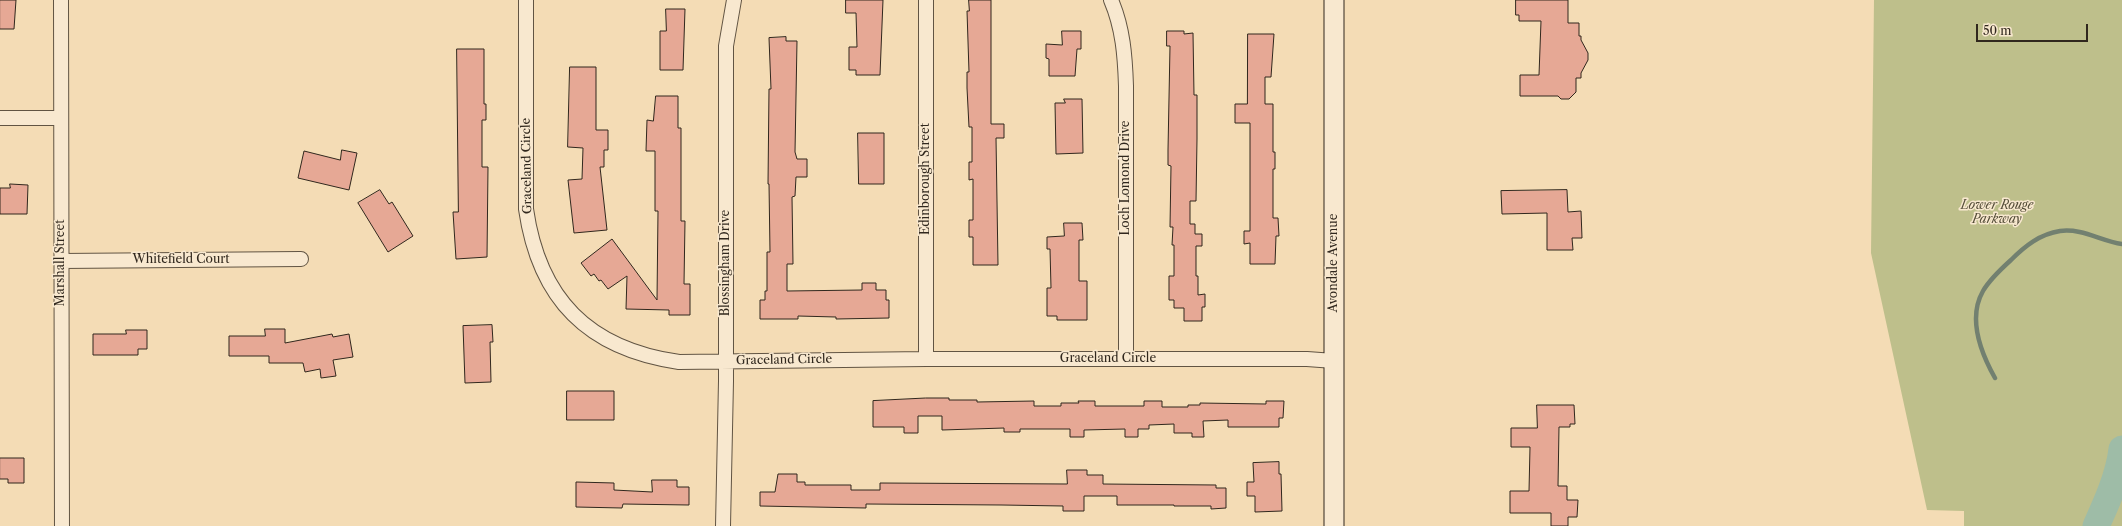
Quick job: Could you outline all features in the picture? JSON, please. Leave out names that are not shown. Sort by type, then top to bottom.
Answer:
[{"type":"street","name":"Marshall Street","points":[[61,0],[62,526]]},
{"type":"street","name":"Graceland Circle","points":[[526,0],[526,209],[530,235],[536,256],[545,276],[558,296],[573,314],[591,330],[622,348],[652,358],[679,362],[726,362],[743,360],[926,359],[1307,359],[1334,361]]},
{"type":"street","name":"Blossingham Drive","points":[[723,526],[726,362],[726,46],[734,0]]},
{"type":"street","name":"Edinborough Street","points":[[926,0],[926,359]]},
{"type":"street","name":"Loch Lomond Drive","points":[[1111,0],[1116,12],[1123,42],[1126,86],[1126,359]]},
{"type":"street","name":"Avondale Avenue","points":[[1334,0],[1334,526]]},
{"type":"street","points":[[0,118],[61,118]]},
{"type":"street","name":"Whitefield Court","points":[[61,261],[301,259]]},
{"type":"green space","name":"Lower Rouge Parkway","points":[[1874,0],[2122,0],[2122,526],[1964,526],[1964,511],[1927,510],[1871,253]]},
{"type":"building","points":[[0,0],[16,0],[14,29],[0,29]]},
{"type":"building","points":[[846,0],[883,0],[880,75],[856,75],[856,70],[849,70],[849,47],[857,47],[856,13],[846,13]]},
{"type":"building","points":[[969,0],[991,0],[991,124],[1004,124],[1004,138],[996,138],[998,265],[973,265],[973,237],[969,237],[969,220],[973,220],[973,179],[969,180],[969,162],[972,162],[972,127],[969,127],[967,88],[967,72],[969,72],[967,11],[969,11]]},
{"type":"building","points":[[1516,0],[1568,0],[1568,23],[1579,23],[1579,36],[1581,36],[1581,40],[1588,53],[1588,60],[1581,73],[1581,78],[1576,78],[1576,92],[1569,99],[1561,99],[1558,96],[1520,96],[1520,75],[1539,75],[1541,21],[1519,21],[1519,15],[1516,15]]},
{"type":"building","points":[[666,9],[685,9],[683,70],[660,70],[660,31],[666,31]]},
{"type":"building","points":[[1062,31],[1081,31],[1081,49],[1077,49],[1075,76],[1049,76],[1049,59],[1046,58],[1046,44],[1062,45]]},
{"type":"building","points":[[1167,31],[1184,31],[1184,34],[1193,33],[1194,95],[1197,95],[1197,139],[1196,201],[1190,201],[1190,224],[1195,224],[1195,234],[1202,234],[1202,246],[1196,246],[1196,276],[1198,276],[1198,295],[1205,294],[1205,307],[1202,307],[1202,321],[1184,321],[1184,308],[1174,308],[1174,300],[1169,300],[1169,276],[1174,276],[1174,245],[1172,245],[1173,227],[1170,227],[1171,166],[1168,165],[1168,150],[1170,46],[1167,46]]},
{"type":"building","points":[[1248,34],[1274,34],[1271,77],[1265,77],[1265,104],[1273,104],[1273,152],[1275,152],[1275,169],[1273,169],[1273,218],[1278,218],[1279,236],[1276,236],[1275,264],[1250,264],[1250,243],[1244,244],[1244,231],[1250,231],[1250,123],[1235,123],[1235,104],[1247,104]]},
{"type":"building","points":[[786,37],[786,41],[797,41],[795,152],[797,159],[807,159],[807,177],[796,177],[795,196],[792,197],[793,264],[787,264],[787,291],[862,290],[862,283],[876,283],[876,290],[886,290],[886,300],[889,300],[889,318],[836,319],[836,317],[798,316],[798,319],[760,319],[760,300],[765,300],[765,291],[767,291],[767,252],[770,252],[768,184],[769,89],[771,89],[769,38]]},
{"type":"building","points":[[457,49],[484,49],[484,104],[486,104],[486,120],[482,120],[482,167],[488,167],[487,257],[456,259],[453,212],[458,212]]},
{"type":"building","points":[[570,67],[596,67],[596,130],[608,130],[608,150],[604,150],[604,167],[600,167],[607,230],[574,233],[568,180],[582,179],[583,148],[568,147]]},
{"type":"building","points":[[656,96],[678,96],[678,128],[681,128],[681,221],[685,221],[684,284],[690,284],[690,315],[669,315],[669,310],[626,309],[627,276],[608,289],[594,274],[591,276],[581,263],[612,239],[657,300],[658,211],[655,211],[655,151],[646,151],[647,120],[653,121]]},
{"type":"building","points":[[1064,99],[1082,99],[1083,153],[1056,154],[1055,103],[1065,103]]},
{"type":"building","points":[[858,133],[884,133],[884,184],[859,184]]},
{"type":"building","points":[[342,150],[357,153],[349,190],[298,178],[304,151],[340,160]]},
{"type":"building","points":[[10,184],[28,185],[27,214],[0,214],[0,188],[10,188]]},
{"type":"building","points":[[380,190],[389,204],[392,202],[413,236],[388,252],[358,203]]},
{"type":"building","points":[[1567,190],[1568,212],[1581,211],[1582,238],[1572,238],[1573,250],[1547,250],[1547,213],[1502,214],[1501,191]]},
{"type":"building","points":[[1064,223],[1082,223],[1083,240],[1079,240],[1079,281],[1087,281],[1087,320],[1057,320],[1057,316],[1047,316],[1047,288],[1051,288],[1050,249],[1047,249],[1047,237],[1064,236]]},
{"type":"building","points":[[492,325],[493,342],[490,342],[491,382],[465,383],[463,326]]},
{"type":"building","points":[[265,329],[285,329],[285,343],[332,334],[333,337],[349,334],[353,357],[333,360],[336,376],[321,378],[320,369],[305,372],[303,363],[269,363],[269,356],[229,356],[229,336],[265,336]]},
{"type":"building","points":[[126,330],[147,330],[147,349],[138,349],[138,355],[93,355],[93,334],[126,334]]},
{"type":"building","points":[[567,391],[614,391],[614,420],[567,420]]},
{"type":"building","points":[[926,398],[977,400],[977,402],[1034,401],[1034,406],[1061,406],[1061,403],[1079,403],[1078,401],[1095,401],[1095,406],[1144,406],[1144,401],[1162,401],[1162,407],[1188,407],[1188,405],[1200,405],[1200,403],[1266,404],[1266,401],[1284,401],[1283,418],[1279,418],[1279,427],[1228,427],[1228,420],[1203,421],[1204,437],[1192,437],[1192,433],[1174,433],[1174,424],[1149,425],[1149,429],[1138,429],[1138,437],[1125,437],[1125,429],[1084,430],[1084,437],[1070,437],[1070,429],[1020,429],[1020,432],[1004,432],[1004,428],[942,430],[942,416],[918,416],[918,433],[904,433],[904,427],[873,427],[873,401]]},
{"type":"building","points":[[1537,405],[1574,405],[1575,424],[1570,424],[1570,427],[1559,427],[1558,486],[1567,486],[1567,500],[1578,500],[1577,517],[1568,517],[1568,526],[1551,526],[1551,513],[1510,513],[1510,491],[1529,491],[1530,447],[1511,447],[1511,428],[1537,428]]},
{"type":"building","points":[[0,458],[24,458],[24,483],[8,483],[8,479],[0,479]]},
{"type":"building","points":[[1279,462],[1279,474],[1281,474],[1282,511],[1255,512],[1255,496],[1247,496],[1247,482],[1254,482],[1253,463]]},
{"type":"building","points":[[1067,470],[1087,470],[1087,475],[1103,475],[1103,484],[1216,485],[1216,488],[1226,488],[1226,508],[1211,509],[1211,506],[1117,505],[1117,496],[1084,496],[1084,511],[1063,511],[1063,506],[1002,505],[866,504],[866,508],[760,506],[760,492],[775,492],[778,474],[797,474],[797,482],[805,482],[805,485],[851,485],[851,490],[880,490],[880,483],[1067,484]]},
{"type":"building","points":[[652,480],[677,480],[677,487],[689,487],[689,505],[623,504],[622,508],[576,507],[576,482],[614,483],[614,490],[652,492]]},
{"type":"waterway","points":[[1995,378],[1981,347],[1976,324],[1976,313],[1978,302],[1983,291],[1996,274],[2027,245],[2046,235],[2060,231],[2076,231],[2122,244]]},
{"type":"waterway","points":[[2096,526],[2115,478],[2122,449]]}]
